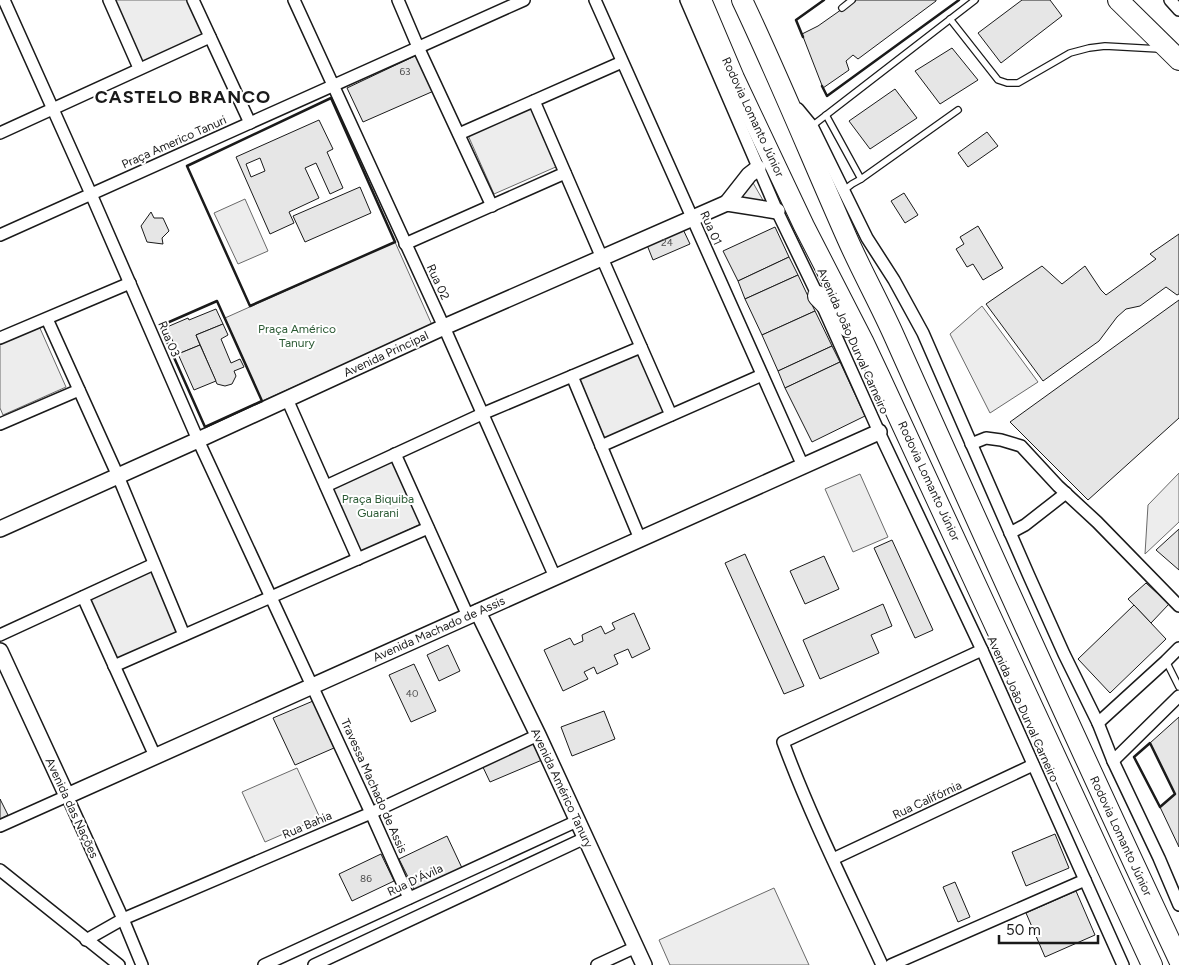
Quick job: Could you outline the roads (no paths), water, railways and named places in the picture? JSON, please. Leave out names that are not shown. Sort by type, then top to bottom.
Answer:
[{"type":"highway","name":"Rodovia Lomanto Júnior","points":[[701,0],[734,78],[804,226],[863,341],[1152,965]]},
{"type":"highway","name":"Rodovia Lomanto Júnior","points":[[742,0],[785,94],[818,173],[1179,960]]},
{"type":"highway","points":[[1118,0],[1174,55]]},
{"type":"highway","points":[[818,296],[863,341]]},
{"type":"street","name":"Rua 03","points":[[4,0],[198,440],[313,686]]},
{"type":"street","points":[[109,0],[139,68]]},
{"type":"street","points":[[193,0],[250,123]]},
{"type":"street","name":"Rua 02","points":[[294,0],[444,327],[555,578]]},
{"type":"street","points":[[398,0],[492,206]]},
{"type":"street","name":"Praça Americo Tanuri","points":[[0,235],[524,0]]},
{"type":"street","name":"Rua 01","points":[[595,0],[803,466]]},
{"type":"street","name":"Avenida João Durval Carneiro","points":[[686,0],[777,211],[982,650],[1123,965]]},
{"type":"street","points":[[1170,0],[1179,10]]},
{"type":"street","points":[[0,133],[210,36]]},
{"type":"street","points":[[458,134],[622,62]]},
{"type":"street","points":[[785,94],[812,126],[867,238],[894,280],[923,333],[970,444],[1064,654],[1098,722],[1113,761],[1179,905]]},
{"type":"street","points":[[534,101],[672,415]]},
{"type":"street","points":[[758,168],[749,175],[727,204],[777,211]]},
{"type":"street","points":[[405,244],[566,174]]},
{"type":"street","name":"Avenida Principal","points":[[0,529],[444,327],[727,204]]},
{"type":"street","points":[[0,338],[130,283]]},
{"type":"street","points":[[47,319],[118,476],[184,635]]},
{"type":"street","points":[[326,486],[482,414],[641,347]]},
{"type":"street","points":[[601,446],[762,375]]},
{"type":"street","points":[[572,376],[640,540]]},
{"type":"street","points":[[1,420],[79,390]]},
{"type":"street","points":[[288,399],[358,559]]},
{"type":"street","name":"Avenida Machado de Assis","points":[[0,826],[879,432]]},
{"type":"street","points":[[970,444],[986,438],[1020,446],[1179,606]]},
{"type":"street","points":[[395,454],[428,528],[473,614]]},
{"type":"street","points":[[1010,533],[1025,525],[1066,493]]},
{"type":"street","points":[[114,666],[428,528]]},
{"type":"street","points":[[0,635],[154,564]]},
{"type":"street","points":[[83,597],[155,756]]},
{"type":"street","name":"Avenida Américo Tanury","points":[[473,614],[538,735],[644,965]]},
{"type":"street","points":[[1098,722],[1179,648]]},
{"type":"street","points":[[882,965],[833,859],[783,742],[982,650]]},
{"type":"street","name":"Avenida das Nações","points":[[0,651],[123,919],[142,965]]},
{"type":"street","name":"Travessa Machado de Assis","points":[[313,686],[409,898]]},
{"type":"street","points":[[1113,761],[1179,696]]},
{"type":"street","name":"Rua Bahia","points":[[86,940],[123,919],[371,813],[538,735]]},
{"type":"street","name":"Rua Califórnia","points":[[833,859],[1033,765]]},
{"type":"street","name":"Rua D'Ávila","points":[[264,965],[577,820]]},
{"type":"street","points":[[314,965],[585,838]]},
{"type":"street","points":[[0,870],[118,965]]},
{"type":"street","points":[[891,965],[1085,880]]},
{"type":"street","points":[[437,886],[446,903]]},
{"type":"street","points":[[597,965],[636,947]]},
{"type":"lane","points":[[842,8],[852,0]]},
{"type":"lane","points":[[812,126],[975,0]]},
{"type":"lane","points":[[950,19],[998,80],[1007,83],[1018,82],[1070,53],[1089,48],[1105,46],[1174,55]]},
{"type":"lane","points":[[843,191],[958,110]]},
{"type":"lane","points":[[826,115],[861,179]]},
{"type":"lane","points":[[1166,661],[1179,687]]},
{"type":"district","name":"CASTELO BRANCO","points":[[183,97]]},
{"type":"park label","name":"Praça Américo Tanury","points":[[297,336]]},
{"type":"park label","name":"Praça Biquiba Guarani","points":[[378,506]]}]
